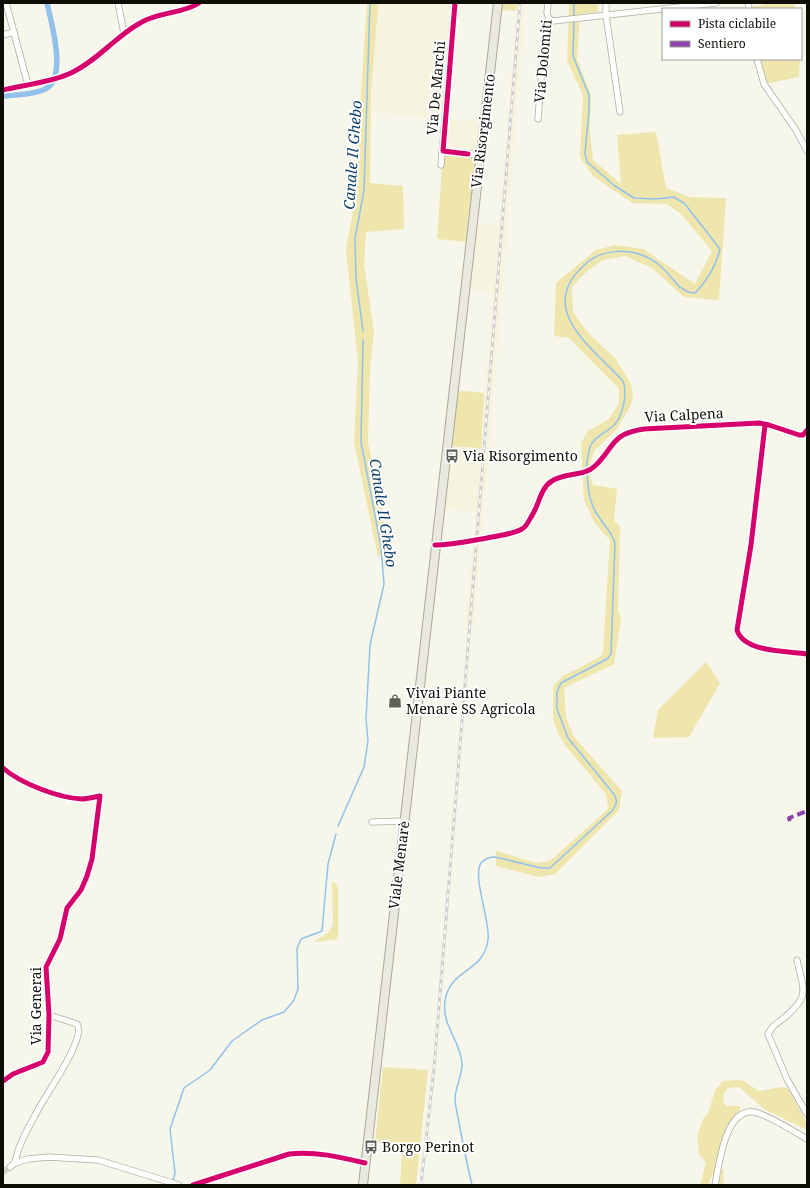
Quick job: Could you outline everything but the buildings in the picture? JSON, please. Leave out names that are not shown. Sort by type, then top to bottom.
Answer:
[{"type":"main road","name":"Via Risorgimento","points":[[436,545],[498,3]]},
{"type":"main road","name":"Viale Menarè","points":[[363,1185],[436,545]]},
{"type":"street","points":[[6,3],[28,85]]},
{"type":"street","points":[[118,3],[124,33]]},
{"type":"street","points":[[3,90],[47,80],[56,80],[85,65],[124,33],[147,20],[199,3]]},
{"type":"street","name":"Via De Marchi","points":[[455,3],[443,151],[480,155]]},
{"type":"street","name":"Via Dolomiti","points":[[538,119],[545,27],[549,19],[547,13],[548,3]]},
{"type":"street","points":[[606,3],[606,15],[620,112]]},
{"type":"street","points":[[670,8],[716,3]]},
{"type":"street","points":[[549,19],[553,21],[662,9]]},
{"type":"street","points":[[3,35],[14,32]]},
{"type":"street","points":[[757,60],[764,84],[796,130],[807,150]]},
{"type":"street","points":[[441,165],[443,151]]},
{"type":"street","name":"Via Calpena","points":[[436,545],[464,543],[510,534],[524,528],[535,511],[544,489],[551,481],[556,478],[586,472],[596,465],[613,443],[623,435],[633,431],[667,427],[759,423],[799,435],[803,434],[807,430]]},
{"type":"street","points":[[766,425],[751,545],[737,630],[739,635],[744,640],[762,648],[807,654]]},
{"type":"street","name":"Via Generai","points":[[3,768],[10,774],[32,785],[63,795],[82,799],[100,796],[92,859],[87,876],[81,890],[67,908],[60,938],[46,967],[49,1015],[48,1052],[43,1062],[13,1074],[3,1081]]},
{"type":"street","points":[[372,822],[404,821]]},
{"type":"street","points":[[797,960],[804,992],[802,1002],[772,1027],[768,1034],[787,1079],[807,1114]]},
{"type":"street","points":[[49,1015],[77,1024],[79,1030],[72,1050],[29,1128],[12,1165],[28,1159],[48,1157],[98,1160],[179,1185]]},
{"type":"street","points":[[715,1185],[729,1128],[739,1116],[755,1112],[807,1139]]},
{"type":"street","points":[[193,1185],[288,1154],[302,1152],[323,1154],[365,1163]]},
{"type":"shaded area","points":[[367,3],[378,3],[371,92],[370,183],[403,186],[404,229],[366,232],[364,264],[374,332],[370,367],[368,443],[383,508],[387,554],[378,557],[354,442],[358,361],[346,250],[358,182],[359,120]]},
{"type":"shaded area","points":[[378,3],[455,3],[446,119],[484,121],[480,155],[443,151],[445,119],[371,112],[371,92]]},
{"type":"shaded area","points":[[502,3],[517,3],[516,11],[501,10]]},
{"type":"shaded area","points":[[517,3],[525,3],[487,476],[473,629],[465,627],[476,512],[440,508],[447,446],[481,448],[484,393],[493,294],[465,289],[472,223],[499,226]]},
{"type":"shaded area","points":[[569,3],[598,3],[598,12],[580,14],[577,59],[591,95],[590,132],[593,160],[621,184],[617,135],[656,132],[666,188],[689,197],[726,198],[719,300],[684,297],[652,268],[625,256],[603,260],[587,271],[572,287],[573,312],[588,333],[615,358],[631,384],[633,397],[630,407],[617,429],[594,451],[588,470],[593,485],[617,489],[614,520],[620,527],[618,611],[621,618],[614,664],[564,688],[566,718],[574,737],[622,791],[619,810],[555,874],[539,877],[496,866],[496,851],[537,863],[550,861],[608,809],[606,794],[565,745],[558,733],[553,720],[553,686],[563,676],[600,657],[603,651],[610,540],[595,524],[584,500],[581,443],[588,431],[609,419],[619,403],[619,389],[569,338],[554,336],[556,283],[596,250],[615,245],[643,249],[695,284],[712,251],[681,214],[667,204],[632,203],[593,176],[580,157],[583,95],[567,61]]},
{"type":"shaded area","points":[[772,3],[794,3],[795,8],[749,8]]},
{"type":"shaded area","points":[[757,60],[800,60],[799,77],[764,84]]},
{"type":"shaded area","points":[[443,151],[480,155],[470,242],[437,239]]},
{"type":"shaded area","points":[[453,390],[484,393],[481,448],[447,446]]},
{"type":"shaded area","points":[[706,662],[720,683],[689,737],[653,738],[658,710]]},
{"type":"shaded area","points":[[332,881],[337,885],[338,889],[338,939],[313,942],[328,933],[333,925]]},
{"type":"shaded area","points":[[383,1067],[428,1070],[416,1185],[400,1185],[402,1150],[375,1141]]},
{"type":"shaded area","points":[[742,1080],[759,1091],[782,1087],[789,1089],[807,1124],[807,1130],[764,1109],[739,1087],[728,1088],[724,1093],[723,1102],[727,1106],[740,1106],[740,1112],[730,1122],[727,1129],[709,1185],[700,1185],[706,1163],[699,1154],[697,1136],[703,1119],[708,1114],[715,1090],[723,1081]]},
{"type":"shaded area","points":[[722,1168],[724,1170],[723,1185],[718,1185]]},
{"type":"waterway","points":[[3,96],[38,92],[51,84],[55,75],[57,64],[54,37],[47,3]]},
{"type":"waterway","name":"Canale Il Ghebo","points":[[363,331],[356,279],[355,239],[364,190],[370,3]]},
{"type":"waterway","points":[[574,3],[574,17]]},
{"type":"waterway","points":[[574,20],[573,56],[589,95],[585,153],[587,162],[615,186],[634,198],[655,199],[674,197],[685,204],[720,249],[710,273],[695,293],[684,290],[663,268],[654,261],[633,252],[620,251],[600,255],[589,261],[573,278],[566,294],[566,310],[572,325],[596,354],[623,381],[625,392],[624,405],[619,418],[612,427],[598,437],[591,445],[588,453],[586,469]]},
{"type":"waterway","name":"Canale Il Ghebo","points":[[338,826],[364,767],[368,741],[366,719],[370,645],[384,584],[381,547],[361,442],[363,340]]},
{"type":"waterway","points":[[472,1185],[455,1102],[455,1094],[462,1063],[458,1046],[447,1023],[445,1006],[446,996],[450,987],[455,980],[481,958],[488,940],[487,923],[479,879],[481,863],[488,858],[495,857],[541,868],[550,868],[613,810],[616,803],[616,798],[613,793],[568,738],[557,709],[557,692],[561,683],[607,659],[611,654],[615,543],[614,539],[593,507],[587,473]]},
{"type":"waterway","name":"Canale Il Ghebo","points":[[173,1181],[175,1173],[170,1129],[184,1088],[210,1070],[232,1041],[262,1020],[284,1012],[294,1000],[298,989],[297,949],[301,939],[322,931],[328,864],[336,834]]},
{"type":"tunnel","points":[[3,1172],[10,1167]]},
{"type":"railway","points":[[421,1185],[434,1068],[520,3]]},
{"type":"marked path","points":[[790,821],[789,818],[807,811]]},
{"type":"cycle path","points":[[3,90],[47,81],[71,73],[91,61],[136,25],[153,17],[187,9],[199,3]]},
{"type":"cycle path","points":[[455,3],[443,151],[468,154]]},
{"type":"cycle path","points":[[435,545],[455,544],[509,534],[522,529],[534,513],[542,493],[548,484],[557,478],[585,472],[591,469],[614,442],[625,434],[633,431],[644,429],[759,423],[799,435],[803,435],[807,430]]},
{"type":"cycle path","points":[[765,425],[751,545],[737,630],[741,638],[757,647],[768,650],[807,654]]},
{"type":"cycle path","points":[[3,768],[19,779],[51,793],[82,799],[100,796],[92,859],[87,876],[81,890],[67,908],[60,939],[46,967],[49,1015],[48,1052],[43,1062],[13,1074],[3,1081]]},
{"type":"cycle path","points":[[193,1185],[289,1154],[318,1154],[365,1163]]},
{"type":"place","name":"Via Risorgimento","points":[[452,456]]},
{"type":"place","name":"Vivai Piante Menarè SS Agricola","points":[[395,701]]},
{"type":"place","name":"Borgo Perinot","points":[[371,1147]]}]
